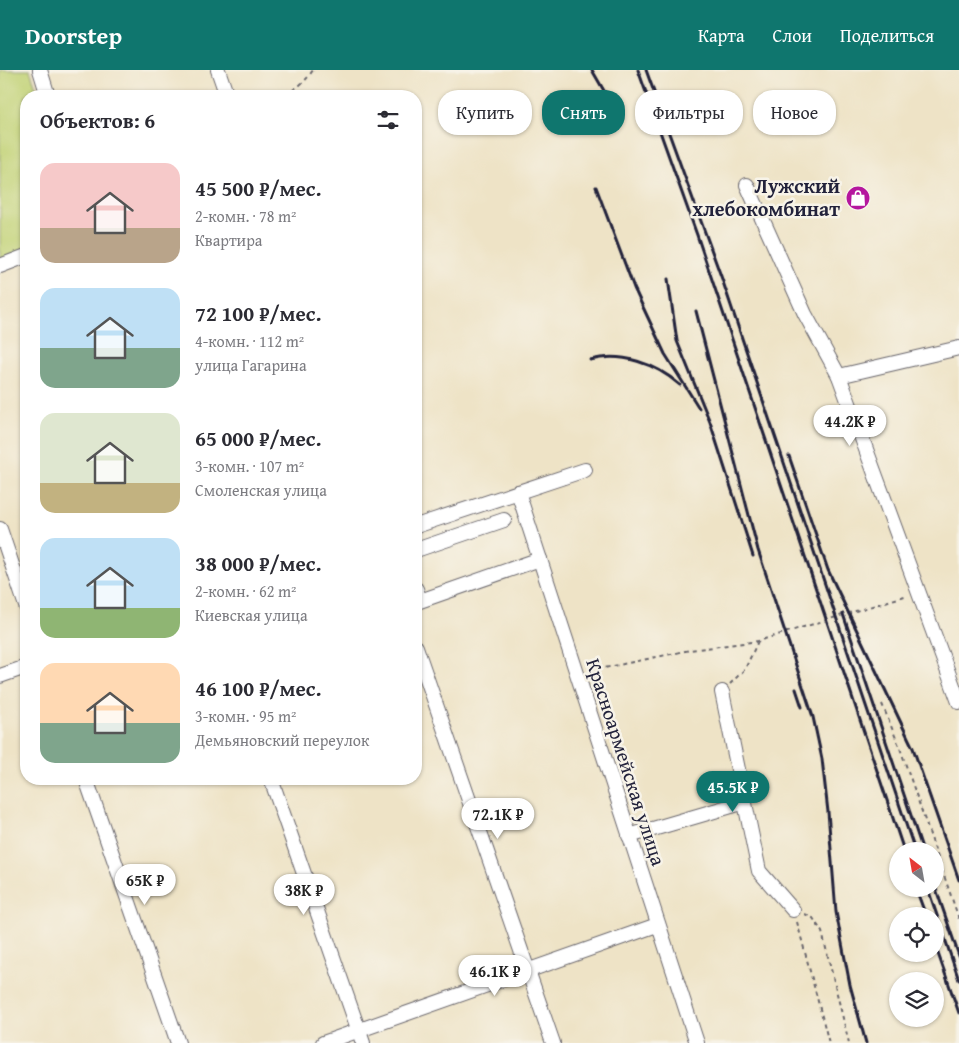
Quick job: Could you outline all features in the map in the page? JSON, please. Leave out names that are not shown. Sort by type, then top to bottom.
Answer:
[{"type":"street","points":[[40,70],[46,90]]},
{"type":"street","points":[[218,70],[225,90]]},
{"type":"street","points":[[746,185],[805,314],[839,376],[959,702]]},
{"type":"street","points":[[0,266],[20,258]]},
{"type":"street","points":[[839,376],[959,348]]},
{"type":"street","points":[[422,524],[585,470]]},
{"type":"street","name":"Красноармейская улица","points":[[518,492],[698,1043]]},
{"type":"street","points":[[422,548],[504,520]]},
{"type":"street","points":[[0,529],[20,588]]},
{"type":"street","points":[[422,600],[540,559]]},
{"type":"street","points":[[422,664],[553,1043]]},
{"type":"street","points":[[0,676],[20,669]]},
{"type":"street","points":[[722,692],[760,871],[793,910]]},
{"type":"street","points":[[88,785],[178,1043]]},
{"type":"street","points":[[273,785],[361,1036]]},
{"type":"street","points":[[629,836],[745,802]]},
{"type":"street","points":[[323,1043],[361,1036],[528,970],[658,925]]},
{"type":"path","points":[[294,90],[307,80],[313,70]]},
{"type":"path","points":[[583,673],[690,650],[758,641],[917,592]]},
{"type":"path","points":[[722,692],[745,669],[758,641]]},
{"type":"path","points":[[882,704],[900,748],[959,919]]},
{"type":"path","points":[[793,910],[829,1043]]},
{"type":"path","points":[[793,910],[813,918],[822,932],[849,1043]]},
{"type":"green space","points":[[0,70],[30,70],[37,90],[20,90],[20,252],[0,259]]},
{"type":"railway","points":[[592,70],[604,90]]},
{"type":"railway","points":[[638,70],[697,235],[901,842]]},
{"type":"railway","points":[[646,70],[722,279],[912,842]]},
{"type":"railway","points":[[596,187],[634,288],[665,354],[699,408]]},
{"type":"railway","points":[[668,279],[677,341],[710,422],[753,556]]},
{"type":"railway","points":[[696,311],[758,550],[813,717],[822,759],[836,912],[850,985],[866,1043]]},
{"type":"railway","points":[[590,360],[614,357],[638,361],[660,371],[680,385]]},
{"type":"railway","points":[[789,456],[828,570],[913,748],[959,880]]},
{"type":"railway","points":[[843,614],[920,842]]},
{"type":"railway","points":[[796,689],[802,707]]},
{"type":"railway","points":[[919,898],[923,907]]},
{"type":"railway","points":[[931,898],[959,980]]},
{"type":"railway","points":[[939,898],[959,956]]},
{"type":"railway","points":[[941,962],[959,1013]]},
{"type":"place","name":"Лужский хлебокомбинат","points":[[858,198]]}]
